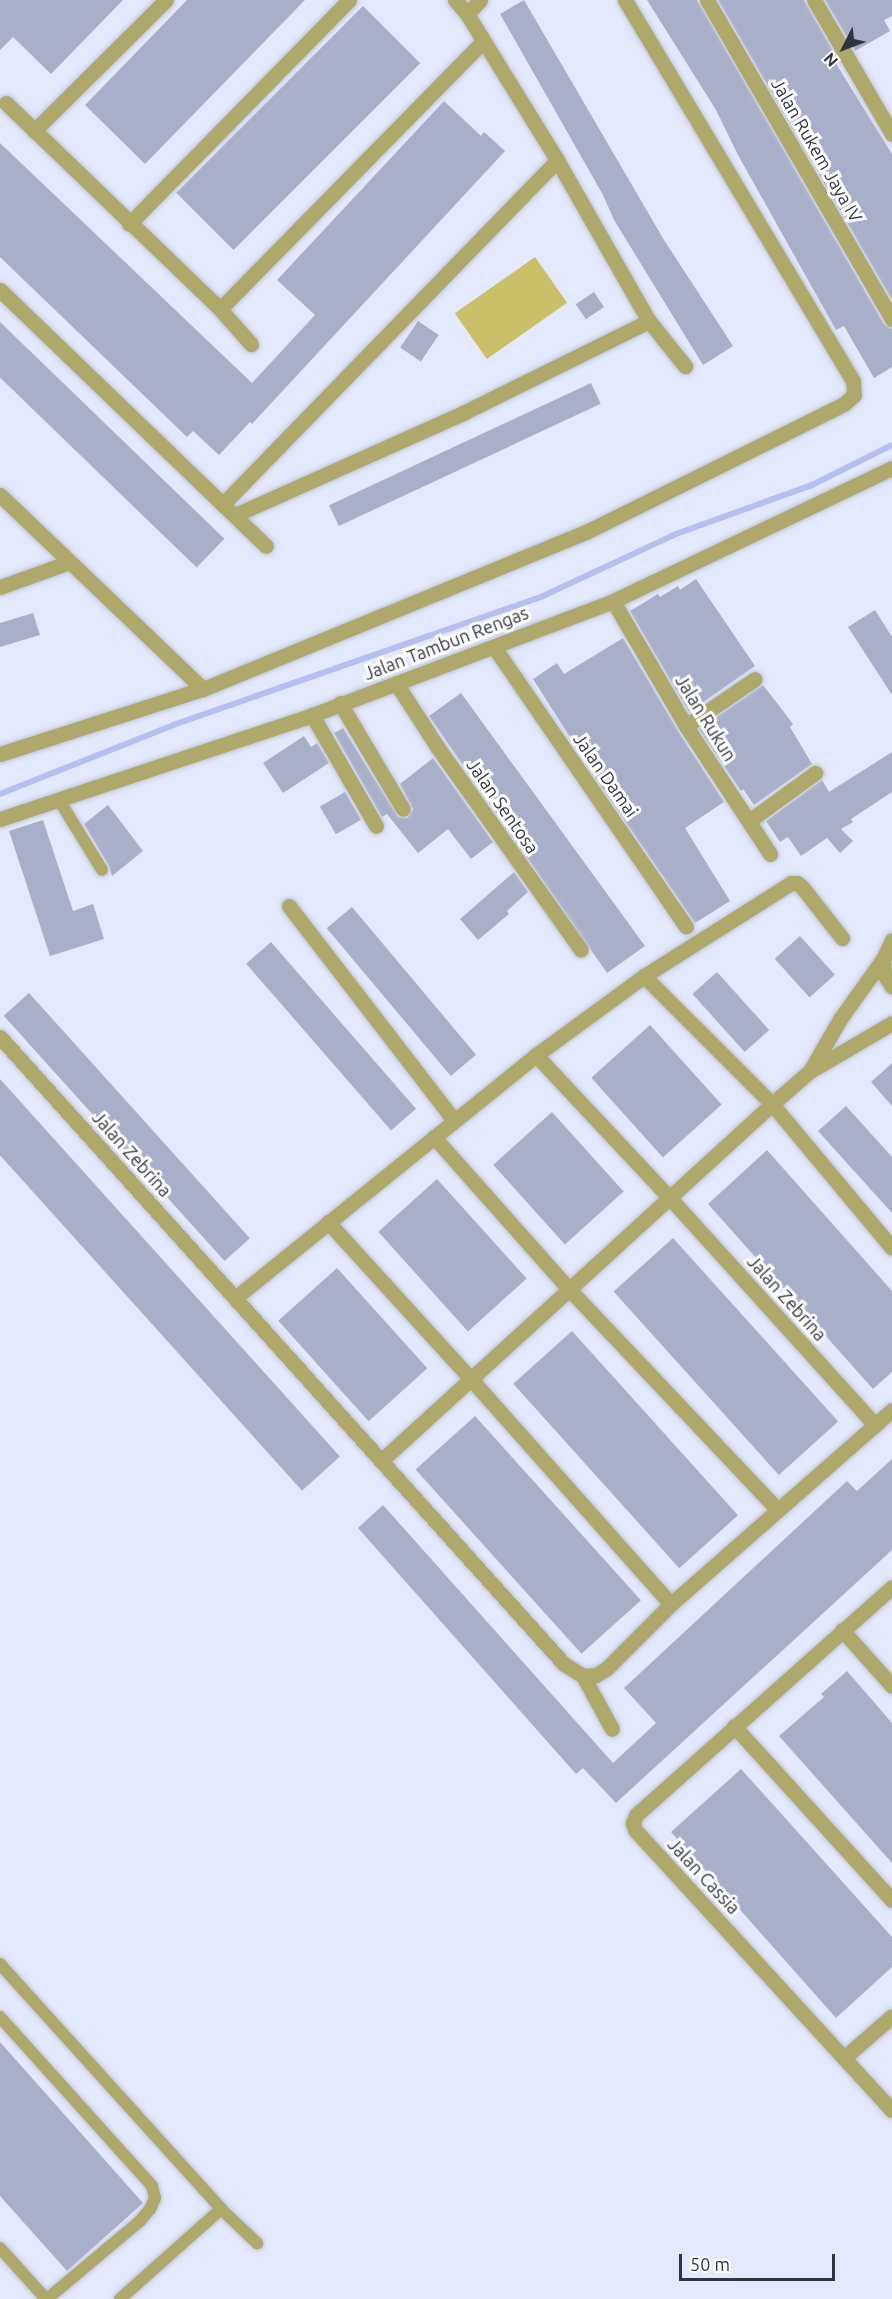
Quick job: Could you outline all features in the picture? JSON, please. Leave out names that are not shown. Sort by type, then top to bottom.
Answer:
[{"type":"street","points":[[34,131],[166,0]]},
{"type":"street","points":[[129,224],[349,0]]},
{"type":"street","points":[[454,0],[467,14],[557,160],[649,321],[685,366]]},
{"type":"street","points":[[467,14],[480,0]]},
{"type":"street","points":[[0,754],[203,689],[586,531],[844,404],[854,395],[854,381],[625,0]]},
{"type":"street","name":"Jalan Rukem Jaya IV","points":[[707,0],[892,319]]},
{"type":"street","points":[[814,0],[892,134]]},
{"type":"street","points":[[220,309],[483,41]]},
{"type":"street","points":[[6,103],[129,224],[220,309],[250,344]]},
{"type":"street","points":[[223,504],[557,160]]},
{"type":"street","points":[[0,290],[266,546]]},
{"type":"street","points":[[235,515],[465,411],[649,321]]},
{"type":"street","name":"Jalan Tambun Rengas","points":[[0,819],[312,715],[494,647],[613,600],[892,468]]},
{"type":"street","points":[[0,495],[203,689]]},
{"type":"street","points":[[0,587],[70,562]]},
{"type":"street","name":"Jalan Rukun","points":[[613,600],[686,726],[770,854]]},
{"type":"street","name":"Jalan Damai","points":[[494,647],[686,926]]},
{"type":"street","points":[[686,726],[755,679]]},
{"type":"street","name":"Jalan Sentosa","points":[[396,683],[438,748],[581,950]]},
{"type":"street","points":[[340,703],[403,809]]},
{"type":"street","points":[[312,715],[376,826]]},
{"type":"street","points":[[748,821],[815,772]]},
{"type":"street","points":[[235,1298],[536,1055],[644,976],[791,883],[797,883],[802,887],[842,938]]},
{"type":"street","points":[[289,906],[454,1120]]},
{"type":"street","points":[[810,1071],[840,1019],[883,959],[892,940]]},
{"type":"street","points":[[883,959],[884,974],[892,987]]},
{"type":"street","points":[[644,976],[772,1104],[892,1248]]},
{"type":"street","points":[[382,1460],[810,1071],[892,1023]]},
{"type":"street","name":"Jalan Zebrina","points":[[0,1037],[564,1664],[583,1676],[612,1729]]},
{"type":"street","name":"Jalan Zebrina","points":[[536,1055],[670,1198],[875,1425]]},
{"type":"street","points":[[434,1137],[569,1289],[778,1510]]},
{"type":"street","points":[[328,1222],[671,1604]]},
{"type":"street","points":[[583,1676],[596,1675],[607,1668],[671,1604],[892,1410]]},
{"type":"street","name":"Jalan Cassia","points":[[892,1587],[636,1815],[633,1823],[635,1830],[892,2110]]},
{"type":"street","points":[[842,1630],[892,1686]]},
{"type":"street","points":[[734,1726],[892,1900]]},
{"type":"street","points":[[845,2057],[892,2016]]},
{"type":"lane","points":[[59,800],[102,870]]},
{"type":"lane","points":[[0,1964],[221,2209],[257,2243]]},
{"type":"lane","points":[[0,2017],[152,2186],[155,2198],[150,2209],[140,2221],[47,2299],[0,2248]]},
{"type":"lane","points":[[120,2299],[221,2209]]},
{"type":"shaded area","points":[[535,257],[567,303],[487,359],[455,313]]},
{"type":"building","points":[[0,0],[123,0],[51,74],[13,37],[0,50]]},
{"type":"building","points":[[187,0],[305,0],[145,164],[85,105]]},
{"type":"building","points":[[524,0],[664,240],[733,346],[703,365],[614,220],[603,195],[500,14]]},
{"type":"building","points":[[647,0],[697,0],[884,324],[892,329],[892,367],[874,378],[844,326],[836,330],[738,155],[716,110]]},
{"type":"building","points":[[718,0],[804,0],[838,60],[835,62],[892,154],[892,300]]},
{"type":"building","points":[[825,0],[892,0],[892,16],[884,20],[890,31],[855,51]]},
{"type":"building","points":[[363,6],[420,63],[234,250],[176,193]]},
{"type":"building","points":[[444,101],[481,136],[484,132],[505,151],[252,424],[250,422],[219,455],[193,431],[187,437],[0,257],[0,143],[252,383],[315,315],[277,280]]},
{"type":"building","points":[[594,292],[604,307],[586,319],[576,304]]},
{"type":"building","points":[[418,321],[439,335],[421,362],[400,348]]},
{"type":"building","points":[[0,322],[224,539],[197,568],[0,378]]},
{"type":"building","points":[[591,383],[601,404],[339,526],[329,505]]},
{"type":"building","points":[[696,579],[755,666],[689,712],[630,611],[658,594],[660,597],[678,586],[680,590]]},
{"type":"building","points":[[875,610],[892,637],[892,695],[848,627]]},
{"type":"building","points":[[33,613],[40,635],[0,647],[0,623]]},
{"type":"building","points":[[623,638],[678,731],[724,802],[685,828],[730,901],[695,923],[601,786],[533,679],[557,663],[564,674]]},
{"type":"building","points":[[763,685],[793,724],[790,727],[812,764],[754,805],[743,789],[741,791],[699,729]]},
{"type":"building","points":[[461,693],[645,946],[607,973],[429,716]]},
{"type":"building","points":[[343,728],[398,817],[407,818],[413,809],[400,784],[433,758],[493,842],[471,859],[448,829],[418,853],[387,814],[382,817],[334,733]]},
{"type":"building","points":[[304,736],[311,747],[317,743],[329,763],[283,793],[263,763]]},
{"type":"building","points":[[892,752],[892,792],[851,819],[853,822],[841,829],[853,841],[840,853],[827,838],[801,856],[788,837],[780,842],[766,821],[822,780],[829,792]]},
{"type":"building","points":[[345,792],[361,820],[336,834],[320,806]]},
{"type":"building","points":[[108,805],[143,851],[112,876],[109,866],[84,824]]},
{"type":"building","points":[[43,820],[73,911],[93,904],[104,939],[50,956],[9,831]]},
{"type":"building","points":[[514,872],[528,892],[507,911],[509,914],[478,940],[460,919]]},
{"type":"building","points":[[352,907],[476,1055],[451,1076],[327,928]]},
{"type":"building","points":[[800,936],[835,975],[810,997],[775,959]]},
{"type":"building","points":[[271,942],[416,1109],[391,1130],[246,964]]},
{"type":"building","points":[[717,972],[769,1030],[745,1052],[692,994]]},
{"type":"building","points":[[29,993],[250,1238],[225,1261],[4,1016]]},
{"type":"building","points":[[650,1025],[722,1105],[663,1157],[591,1078]]},
{"type":"building","points":[[892,1063],[892,1106],[871,1082]]},
{"type":"building","points":[[0,1079],[340,1457],[302,1491],[0,1155]]},
{"type":"building","points":[[846,1106],[892,1157],[892,1213],[818,1131]]},
{"type":"building","points":[[552,1112],[624,1192],[565,1244],[493,1165]]},
{"type":"building","points":[[767,1150],[892,1291],[892,1372],[873,1389],[708,1204]]},
{"type":"building","points":[[437,1179],[527,1279],[468,1331],[378,1232]]},
{"type":"building","points":[[673,1238],[838,1422],[779,1475],[614,1292]]},
{"type":"building","points":[[337,1268],[427,1368],[369,1421],[278,1321]]},
{"type":"building","points":[[572,1331],[738,1515],[679,1568],[513,1384]]},
{"type":"building","points":[[475,1416],[641,1600],[581,1654],[416,1470]]},
{"type":"building","points":[[892,1459],[892,1550],[616,1803],[583,1768],[576,1774],[358,1528],[383,1505],[613,1763],[656,1723],[624,1688],[847,1481],[857,1491]]},
{"type":"building","points":[[847,1671],[892,1723],[892,1863],[779,1736],[824,1697],[821,1694]]},
{"type":"building","points":[[741,1769],[892,1937],[892,1967],[836,2018],[671,1832]]},
{"type":"building","points":[[0,2042],[143,2203],[67,2271],[0,2196]]},
{"type":"waterway","points":[[0,794],[173,725],[543,596],[676,534],[812,485],[892,445]]}]
